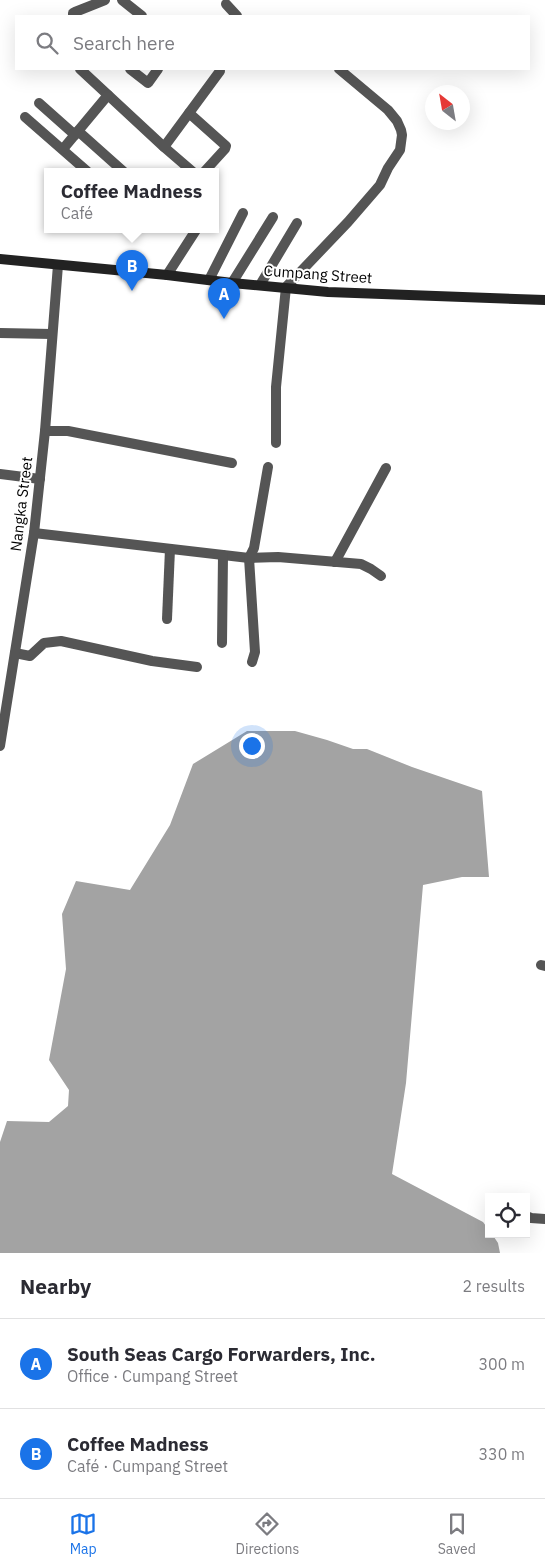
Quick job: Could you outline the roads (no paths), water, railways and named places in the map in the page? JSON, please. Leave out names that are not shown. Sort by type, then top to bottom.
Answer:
[{"type":"street","points":[[73,15],[75,12],[105,0]]},
{"type":"street","points":[[122,0],[141,15]]},
{"type":"street","points":[[226,4],[236,15]]},
{"type":"street","points":[[81,70],[188,168]]},
{"type":"street","points":[[131,70],[148,83],[157,70]]},
{"type":"street","points":[[276,443],[276,387],[286,287],[348,222],[380,185],[400,150],[402,135],[397,121],[388,110],[340,70]]},
{"type":"street","points":[[164,147],[220,71]]},
{"type":"street","points":[[63,149],[108,96]]},
{"type":"street","points":[[39,102],[119,168]]},
{"type":"street","points":[[190,113],[226,146],[208,168]]},
{"type":"street","points":[[25,118],[84,168]]},
{"type":"street","points":[[209,280],[243,213]]},
{"type":"street","points":[[232,284],[273,217]]},
{"type":"street","points":[[260,285],[298,223]]},
{"type":"street","points":[[167,275],[194,233]]},
{"type":"street","name":"Cumpang Street","points":[[0,259],[167,275],[232,284],[328,292],[545,300]]},
{"type":"street","name":"Nangka Street","points":[[0,746],[34,533],[45,431],[58,264]]},
{"type":"street","points":[[0,333],[52,334]]},
{"type":"street","points":[[45,431],[68,431],[232,463]]},
{"type":"street","points":[[252,662],[255,652],[249,558],[254,548],[268,467]]},
{"type":"street","points":[[335,562],[386,468]]},
{"type":"street","points":[[0,474],[40,479]]},
{"type":"street","points":[[34,533],[249,558],[278,557],[362,564],[381,576]]},
{"type":"street","points":[[167,619],[170,549]]},
{"type":"street","points":[[222,643],[223,555]]},
{"type":"street","points":[[15,654],[30,656],[44,643],[62,641],[152,661],[196,667]]},
{"type":"street","points":[[530,1218],[545,1219]]},
{"type":"place","name":"Coffee Madness","points":[[132,291]]},
{"type":"place","name":"South Seas Cargo Forwarders, Inc.","points":[[224,319]]}]
